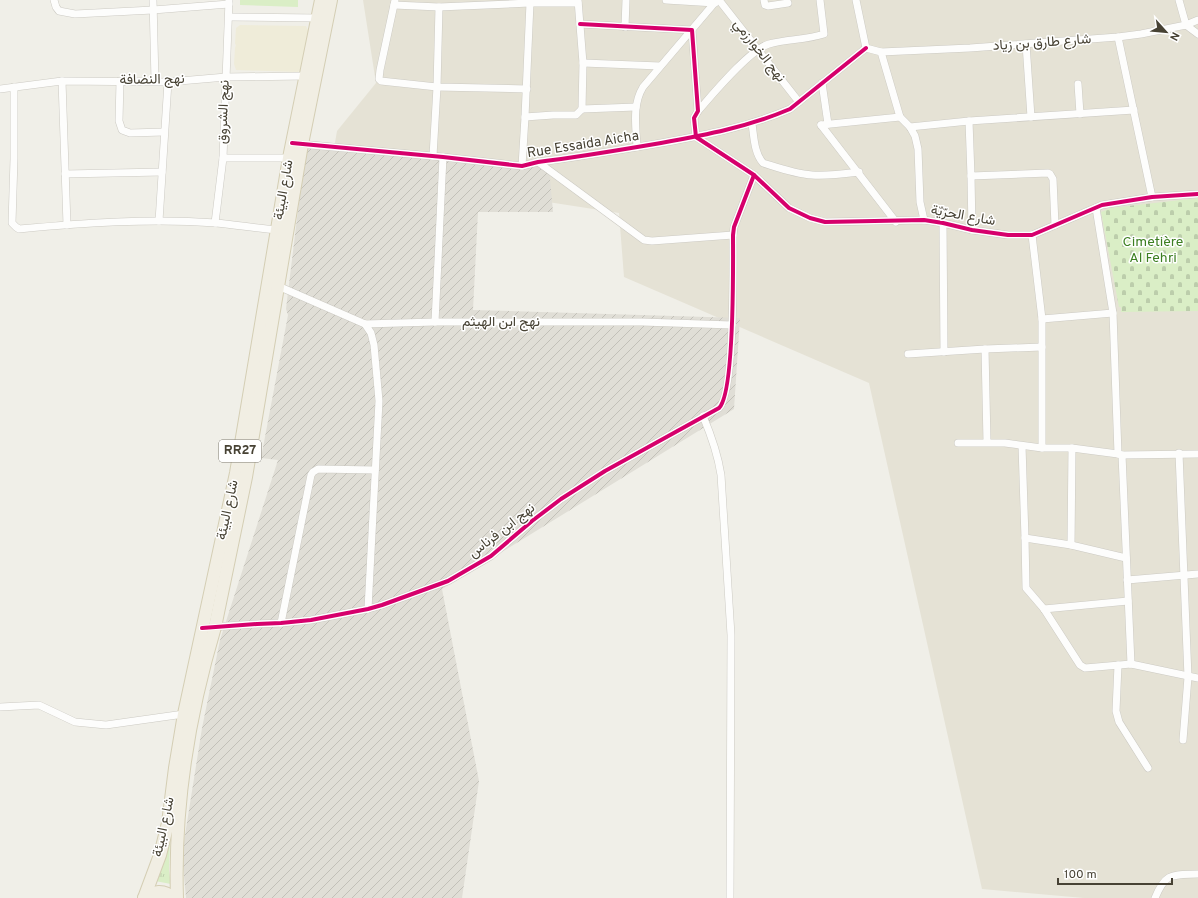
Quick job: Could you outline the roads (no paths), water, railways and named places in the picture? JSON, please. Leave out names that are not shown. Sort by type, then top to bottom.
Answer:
[{"type":"main road","name":"شارع البيئة","points":[[177,898],[178,840],[183,775],[193,717],[208,650],[215,627],[246,477],[278,286],[305,76],[321,0]]},
{"type":"main road","name":"شارع البيئة","points":[[144,898],[160,855],[168,823],[184,714],[236,473],[289,158],[297,144],[331,0]]},
{"type":"main road","name":"RR27","points":[[144,898],[149,894],[163,892],[173,898]]},
{"type":"street","points":[[54,0],[59,11],[67,13],[153,10],[229,2]]},
{"type":"street","points":[[153,0],[155,81]]},
{"type":"street","points":[[625,27],[626,0]]},
{"type":"street","points":[[666,0],[717,1]]},
{"type":"street","points":[[764,0],[765,4],[768,6],[788,3]]},
{"type":"street","points":[[696,137],[694,118],[698,111],[724,82],[757,50],[768,44],[824,34],[820,0]]},
{"type":"street","points":[[856,0],[866,48]]},
{"type":"street","points":[[1179,0],[1186,25],[1198,34]]},
{"type":"street","points":[[637,147],[636,107],[639,93],[643,86],[717,1]]},
{"type":"street","name":"نهج الخوارزمي","points":[[717,1],[799,102]]},
{"type":"street","name":"نهج الشروق","points":[[215,223],[222,158],[229,2]]},
{"type":"street","points":[[525,117],[576,114],[582,108],[583,63],[578,2],[459,3],[438,7],[395,3],[380,70],[379,79],[381,81],[397,84],[437,87],[527,89]]},
{"type":"street","points":[[522,166],[527,89],[530,3]]},
{"type":"street","points":[[433,156],[437,87],[438,7]]},
{"type":"street","points":[[229,17],[318,18]]},
{"type":"street","name":"شارع طارق بن زياد","points":[[866,48],[881,52],[1118,37],[1186,25],[1198,20]]},
{"type":"street","points":[[580,24],[692,30]]},
{"type":"street","points":[[692,30],[698,111]]},
{"type":"street","points":[[1118,37],[1152,197]]},
{"type":"street","points":[[1026,44],[1031,116]]},
{"type":"street","name":"Rue Essaida Aicha","points":[[297,144],[433,156],[522,166],[538,162],[637,147],[733,129],[752,124],[790,109],[866,48]]},
{"type":"street","points":[[881,52],[900,117],[910,127],[915,136],[918,149],[920,202],[924,220]]},
{"type":"street","points":[[583,63],[660,66]]},
{"type":"street","name":"نهج النضافة","points":[[0,90],[62,81],[168,82],[226,77],[305,76]]},
{"type":"street","points":[[62,81],[67,224]]},
{"type":"street","points":[[120,81],[119,121],[122,130],[130,133],[164,132]]},
{"type":"street","points":[[159,221],[168,82]]},
{"type":"street","points":[[822,83],[824,124],[896,222]]},
{"type":"street","points":[[1078,84],[1080,114]]},
{"type":"street","points":[[14,87],[12,223],[19,229],[67,224],[159,221],[215,223],[277,230]]},
{"type":"street","points":[[582,108],[636,107]]},
{"type":"street","points":[[910,127],[1031,116],[1134,110]]},
{"type":"street","points":[[824,124],[900,117]]},
{"type":"street","points":[[969,121],[972,230]]},
{"type":"street","points":[[752,124],[756,149],[763,163],[793,172],[811,175],[830,176],[859,172]]},
{"type":"street","name":"شارع الحرّيّة","points":[[696,137],[754,175],[789,208],[810,218],[825,222],[896,222],[924,220],[972,230],[1008,235],[1032,235],[1102,205],[1152,197],[1198,194]]},
{"type":"street","points":[[435,322],[443,157]]},
{"type":"street","points":[[222,158],[289,158]]},
{"type":"street","points":[[538,162],[644,240],[652,242],[733,235]]},
{"type":"street","points":[[65,174],[162,172]]},
{"type":"street","points":[[971,176],[1050,174],[1053,179],[1055,225]]},
{"type":"street","points":[[732,325],[734,227],[754,175]]},
{"type":"street","points":[[1096,208],[1113,313],[1131,664]]},
{"type":"street","points":[[943,223],[944,352]]},
{"type":"street","points":[[1032,235],[1042,318],[1042,448]]},
{"type":"street","name":"نهج ابن الهيثم","points":[[278,286],[365,324],[435,322],[642,322],[732,325]]},
{"type":"street","points":[[1042,318],[1113,313]]},
{"type":"street","points":[[365,324],[374,344],[379,401],[368,609]]},
{"type":"street","name":"نهج ابن فرناس","points":[[202,628],[311,620],[368,609],[435,586],[472,568],[491,556],[532,521],[562,499],[605,471],[722,404],[727,386],[732,325]]},
{"type":"street","points":[[908,354],[985,349],[1042,348]]},
{"type":"street","points":[[985,349],[987,442]]},
{"type":"street","points":[[703,416],[719,462],[721,475],[731,635],[730,898]]},
{"type":"street","points":[[958,443],[1005,443],[1042,448],[1072,448],[1120,455],[1198,454]]},
{"type":"street","points":[[1022,446],[1026,588],[1044,609],[1082,667],[1131,664],[1198,678]]},
{"type":"street","points":[[1071,545],[1072,448]]},
{"type":"street","points":[[1179,454],[1188,677],[1183,740]]},
{"type":"street","points":[[281,623],[310,480],[313,472],[318,469],[375,470]]},
{"type":"street","points":[[1025,538],[1071,545],[1126,558]]},
{"type":"street","points":[[1127,580],[1198,574]]},
{"type":"street","points":[[1044,609],[1128,602]]},
{"type":"street","points":[[1118,665],[1116,711],[1119,722],[1148,768]]},
{"type":"street","points":[[0,707],[39,705],[74,722],[106,725],[184,714]]},
{"type":"street","points":[[1155,898],[1161,884],[1173,875],[1198,874]]},
{"type":"park label","name":"Cimetière Al Fehri","points":[[1153,250]]}]
